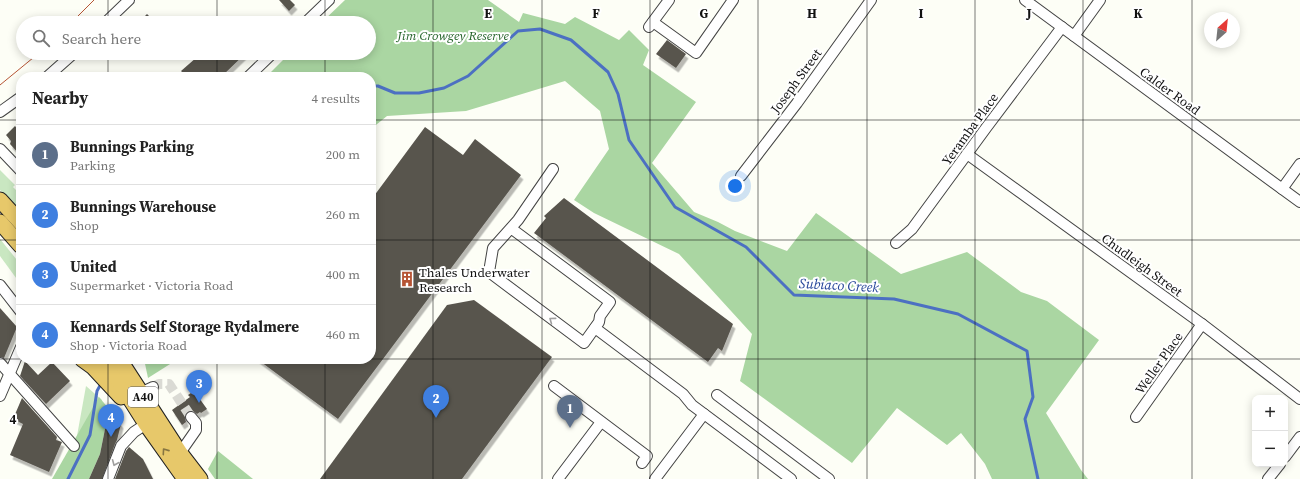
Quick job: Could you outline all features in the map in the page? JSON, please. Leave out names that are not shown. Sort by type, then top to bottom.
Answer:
[{"type":"highway","points":[[0,200],[16,218]]},
{"type":"highway","points":[[0,222],[16,240]]},
{"type":"highway","points":[[91,364],[120,375],[146,424]]},
{"type":"highway","name":"A40","points":[[110,364],[120,375],[147,390],[180,453],[200,479]]},
{"type":"highway","name":"A40","points":[[146,424],[185,479]]},
{"type":"street","points":[[112,16],[129,0]]},
{"type":"street","points":[[669,0],[651,24],[696,53],[733,0]]},
{"type":"street","name":"Joseph Street","points":[[741,176],[797,103],[871,0]]},
{"type":"street","name":"Calder Road","points":[[1025,0],[1300,202]]},
{"type":"street","points":[[1074,36],[1100,0]]},
{"type":"street","points":[[311,16],[323,2]]},
{"type":"street","name":"Yeramba Place","points":[[896,243],[912,229],[1062,27]]},
{"type":"street","points":[[53,72],[66,60]]},
{"type":"street","points":[[253,72],[266,60]]},
{"type":"street","points":[[0,112],[16,101]]},
{"type":"street","points":[[0,149],[16,166]]},
{"type":"street","name":"Chudleigh Street","points":[[967,154],[1202,324],[1300,399]]},
{"type":"street","points":[[1282,189],[1300,164]]},
{"type":"street","points":[[512,229],[610,302],[600,316],[599,322],[584,343],[489,272],[493,248],[512,229],[553,169]]},
{"type":"street","points":[[0,284],[16,306]]},
{"type":"street","name":"Weller Place","points":[[1136,418],[1202,324]]},
{"type":"street","points":[[595,328],[684,394],[692,405],[791,479]]},
{"type":"street","points":[[0,396],[16,359]]},
{"type":"street","points":[[0,363],[74,446]]},
{"type":"street","points":[[554,386],[647,456],[642,464]]},
{"type":"street","points":[[717,395],[829,479]]},
{"type":"street","points":[[655,479],[704,414]]},
{"type":"street","points":[[180,453],[196,430],[196,424],[191,417]]},
{"type":"street","points":[[558,479],[601,422]]},
{"type":"street","points":[[108,479],[121,446],[134,432],[146,424]]},
{"type":"street","points":[[1288,453],[1300,437]]},
{"type":"street","points":[[1268,479],[1278,467]]},
{"type":"green space","name":"Jim Crowgey Reserve","points":[[345,0],[488,0],[519,22],[523,13],[565,24],[575,17],[619,40],[629,30],[649,50],[643,65],[696,102],[652,163],[694,212],[735,231],[787,251],[816,213],[901,274],[967,252],[1021,292],[1047,301],[1099,340],[1046,413],[1088,479],[992,479],[985,464],[961,433],[947,445],[897,408],[852,463],[740,381],[752,334],[679,254],[594,213],[574,200],[609,149],[600,111],[565,81],[466,111],[387,116],[376,125],[376,72],[271,72],[283,60],[376,60],[376,16],[328,16]]},
{"type":"green space","points":[[0,170],[15,185],[13,187],[16,190],[16,207],[0,190]]},
{"type":"green space","points":[[0,239],[16,259],[16,278],[0,256]]},
{"type":"green space","points":[[145,364],[170,364],[148,378]]},
{"type":"green space","points":[[86,386],[102,400],[87,457],[61,479],[75,447]]},
{"type":"green space","points":[[99,397],[109,409],[100,454],[89,479],[52,479]]},
{"type":"green space","points":[[218,451],[253,479],[215,479],[208,469]]},
{"type":"building","points":[[279,0],[290,0],[295,5],[289,11]]},
{"type":"building","points":[[667,40],[686,54],[676,68],[656,54]]},
{"type":"building","points":[[194,60],[239,60],[226,72],[181,71]]},
{"type":"building","points":[[15,126],[16,151],[10,144],[11,141],[6,135]]},
{"type":"building","name":"Thales Underwater Research","points":[[425,127],[463,155],[475,139],[521,175],[338,419],[264,364],[376,364],[376,193]]},
{"type":"building","points":[[564,198],[733,324],[722,351],[718,348],[708,362],[534,233],[546,218],[544,216]]},
{"type":"building","points":[[474,300],[552,357],[462,479],[320,479],[447,305]]},
{"type":"building","points":[[0,308],[16,326],[16,329],[4,358],[0,357]]},
{"type":"building","points":[[24,364],[28,364],[38,375],[50,364],[54,364],[70,381],[46,404],[20,376]]},
{"type":"building","points":[[194,391],[207,409],[197,414],[193,411],[187,412],[185,418],[186,422],[182,425],[172,410],[190,397],[188,395]]},
{"type":"building","points":[[22,398],[57,437],[56,440],[62,442],[49,472],[10,455],[23,424],[13,419]]},
{"type":"building","points":[[109,409],[121,424],[117,440],[102,479],[89,479],[100,454]]},
{"type":"building","points":[[129,447],[143,459],[153,479],[115,479]]},
{"type":"waterway","name":"Subiaco Creek","points":[[376,86],[395,93],[419,93],[444,88],[468,76],[518,31],[540,29],[571,40],[608,72],[618,94],[629,140],[675,207],[746,247],[794,295],[894,299],[958,314],[1027,351],[1033,397],[1025,419],[1038,479]]},
{"type":"waterway","name":"Subiaco Creek","points":[[68,479],[90,435],[97,391],[102,382]]},
{"type":"tunnel","points":[[153,387],[159,384],[169,384],[191,417]]},
{"type":"tram line","points":[[78,16],[94,0]]},
{"type":"tram line","points":[[0,85],[30,60]]},
{"type":"place","name":"Thales Underwater Research","points":[[407,279]]},
{"type":"place","name":"United","points":[[199,403]]},
{"type":"place","name":"Bunnings Warehouse","points":[[436,418]]},
{"type":"place","name":"Bunnings Parking","points":[[570,428]]},
{"type":"place","name":"Kennards Self Storage Rydalmere","points":[[111,437]]}]
